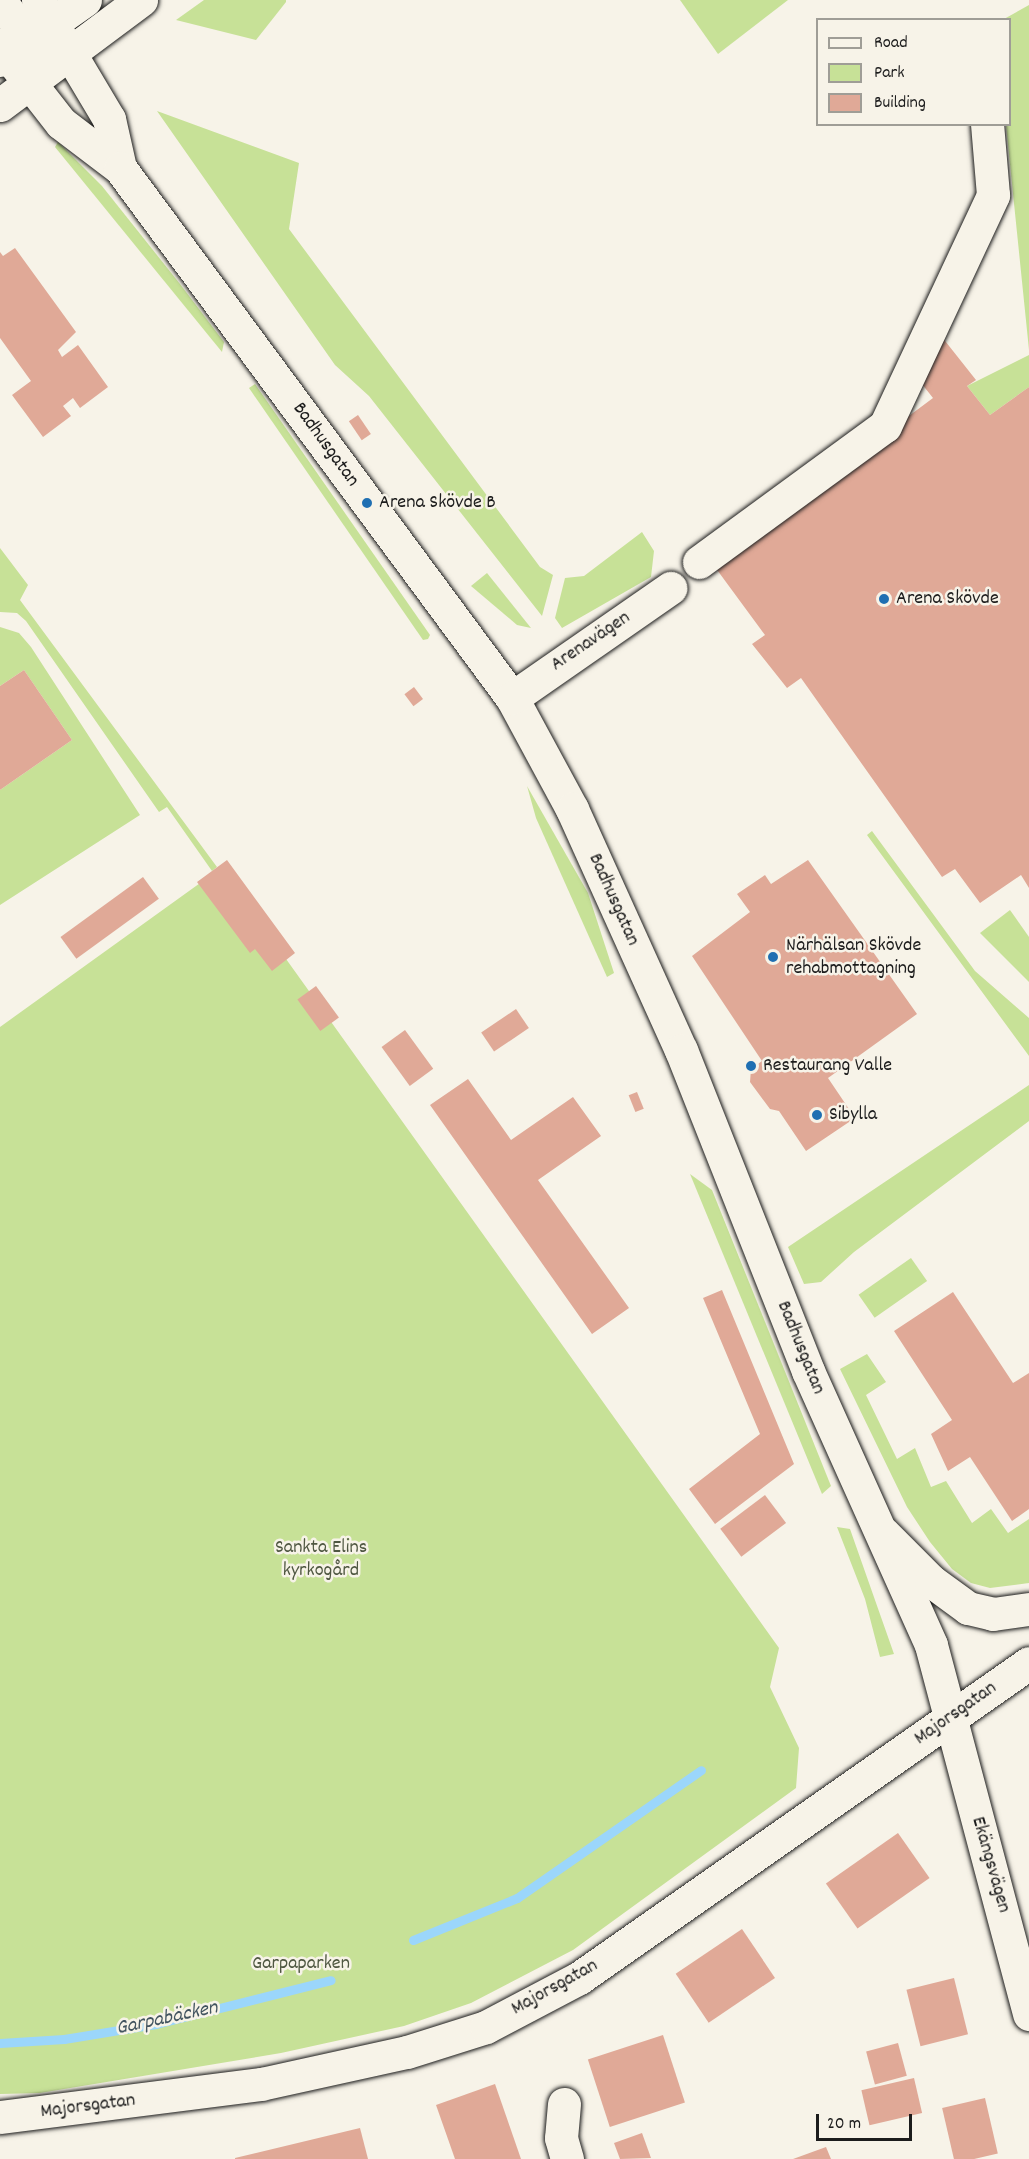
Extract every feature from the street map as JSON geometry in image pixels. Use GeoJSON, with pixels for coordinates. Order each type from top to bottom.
{"type":"FeatureCollection","features":[{"type":"Feature","properties":{"kind":"street","name":"Badhusgatan"},"geometry":{"type":"LineString","coordinates":[[0,0],[21,37],[30,83],[62,123],[120,168],[512,698],[572,809],[676,1040],[808,1371],[883,1533],[931,1645],[953,1716]]}},
{"type":"Feature","properties":{"kind":"street"},"geometry":{"type":"LineString","coordinates":[[21,37],[85,0]]}},
{"type":"Feature","properties":{"kind":"street"},"geometry":{"type":"LineString","coordinates":[[0,105],[141,0]]}},
{"type":"Feature","properties":{"kind":"street","name":"Badhusgatan"},"geometry":{"type":"LineString","coordinates":[[21,37],[69,54],[109,119],[120,168]]}},
{"type":"Feature","properties":{"kind":"street"},"geometry":{"type":"LineString","coordinates":[[699,562],[885,426],[920,357],[993,195],[987,126]]}},
{"type":"Feature","properties":{"kind":"street","name":"Arenavägen"},"geometry":{"type":"LineString","coordinates":[[512,698],[670,588]]}},
{"type":"Feature","properties":{"kind":"street"},"geometry":{"type":"LineString","coordinates":[[883,1533],[931,1581],[968,1608],[993,1614],[1029,1609]]}},
{"type":"Feature","properties":{"kind":"street","name":"Majorsgatan"},"geometry":{"type":"LineString","coordinates":[[0,2116],[261,2084],[407,2052],[486,2027],[579,1978],[1029,1663]]}},
{"type":"Feature","properties":{"kind":"street","name":"Ekängsvägen"},"geometry":{"type":"LineString","coordinates":[[953,1716],[1029,2014]]}},
{"type":"Feature","properties":{"kind":"street"},"geometry":{"type":"LineString","coordinates":[[564,2104],[561,2138],[567,2159]]}},
{"type":"Feature","properties":{"kind":"green space"},"geometry":{"type":"Polygon","coordinates":[[[204,0],[286,0],[286,2],[256,40],[176,20],[204,0]]]}},
{"type":"Feature","properties":{"kind":"green space"},"geometry":{"type":"Polygon","coordinates":[[[680,0],[788,0],[718,54],[680,0]]]}},
{"type":"Feature","properties":{"kind":"green space"},"geometry":{"type":"Polygon","coordinates":[[[1029,5],[1029,350],[1006,126],[1011,126],[1011,18],[1006,18],[1029,5]]]}},
{"type":"Feature","properties":{"kind":"green space"},"geometry":{"type":"Polygon","coordinates":[[[157,111],[299,163],[289,229],[540,567],[553,575],[542,616],[369,396],[335,365],[157,111]]]}},
{"type":"Feature","properties":{"kind":"green space"},"geometry":{"type":"Polygon","coordinates":[[[58,142],[102,186],[180,284],[224,342],[222,352],[55,147],[58,142]]]}},
{"type":"Feature","properties":{"kind":"green space"},"geometry":{"type":"Polygon","coordinates":[[[1029,355],[1029,387],[990,415],[967,386],[1029,355]]]}},
{"type":"Feature","properties":{"kind":"green space"},"geometry":{"type":"Polygon","coordinates":[[[255,384],[430,635],[428,639],[423,640],[249,388],[255,384]]]}},
{"type":"Feature","properties":{"kind":"green space"},"geometry":{"type":"Polygon","coordinates":[[[642,532],[654,551],[651,577],[562,628],[555,618],[565,578],[584,576],[642,532]]]}},
{"type":"Feature","properties":{"kind":"green space"},"geometry":{"type":"Polygon","coordinates":[[[0,548],[28,585],[20,600],[217,867],[212,871],[167,807],[159,812],[26,621],[17,613],[0,612],[0,548]]]}},
{"type":"Feature","properties":{"kind":"green space"},"geometry":{"type":"Polygon","coordinates":[[[487,573],[531,628],[517,625],[471,586],[487,573]]]}},
{"type":"Feature","properties":{"kind":"green space"},"geometry":{"type":"Polygon","coordinates":[[[0,627],[19,633],[31,647],[140,815],[0,905],[0,790],[72,740],[24,670],[0,686],[0,627]]]}},
{"type":"Feature","properties":{"kind":"green space"},"geometry":{"type":"Polygon","coordinates":[[[527,786],[588,893],[614,973],[607,977],[536,818],[527,786]]]}},
{"type":"Feature","properties":{"kind":"green space"},"geometry":{"type":"Polygon","coordinates":[[[872,831],[975,971],[1029,1018],[1029,1056],[867,835],[872,831]]]}},
{"type":"Feature","properties":{"kind":"green space","name":"Sankta Elins kyrkogård"},"geometry":{"type":"Polygon","coordinates":[[[221,868],[779,1648],[770,1687],[799,1748],[796,1788],[573,1950],[471,2003],[404,2026],[281,2053],[40,2093],[0,2094],[0,1027],[221,868]]]}},
{"type":"Feature","properties":{"kind":"green space"},"geometry":{"type":"Polygon","coordinates":[[[1010,910],[1029,937],[1029,982],[980,933],[1010,910]]]}},
{"type":"Feature","properties":{"kind":"green space"},"geometry":{"type":"Polygon","coordinates":[[[1029,1085],[1029,1121],[854,1252],[821,1282],[804,1284],[788,1247],[1029,1085]]]}},
{"type":"Feature","properties":{"kind":"green space"},"geometry":{"type":"Polygon","coordinates":[[[690,1174],[712,1190],[831,1486],[822,1494],[690,1174]]]}},
{"type":"Feature","properties":{"kind":"green space"},"geometry":{"type":"Polygon","coordinates":[[[911,1258],[927,1281],[875,1318],[859,1295],[911,1258]]]}},
{"type":"Feature","properties":{"kind":"green space"},"geometry":{"type":"Polygon","coordinates":[[[867,1354],[886,1382],[866,1395],[897,1459],[915,1448],[931,1487],[946,1481],[972,1523],[991,1509],[1008,1533],[1029,1519],[1029,1583],[990,1588],[971,1583],[952,1569],[930,1542],[907,1507],[840,1369],[867,1354]]]}},
{"type":"Feature","properties":{"kind":"green space"},"geometry":{"type":"Polygon","coordinates":[[[837,1527],[850,1529],[894,1654],[880,1657],[865,1599],[837,1527]]]}},
{"type":"Feature","properties":{"kind":"building"},"geometry":{"type":"Polygon","coordinates":[[[15,248],[76,332],[58,350],[62,357],[78,345],[108,387],[80,408],[73,398],[63,406],[71,416],[43,437],[12,395],[31,381],[0,338],[0,252],[3,256],[15,248]]]}},
{"type":"Feature","properties":{"kind":"building","name":"Arena Skövde"},"geometry":{"type":"Polygon","coordinates":[[[938,332],[976,380],[967,386],[990,415],[1029,387],[1029,888],[1021,875],[980,903],[955,869],[942,877],[801,678],[787,688],[752,644],[765,635],[712,563],[933,398],[918,379],[938,332]]]}},
{"type":"Feature","properties":{"kind":"building"},"geometry":{"type":"Polygon","coordinates":[[[358,415],[371,434],[362,440],[349,421],[358,415]]]}},
{"type":"Feature","properties":{"kind":"building"},"geometry":{"type":"Polygon","coordinates":[[[24,670],[72,740],[0,790],[0,686],[24,670]]]}},
{"type":"Feature","properties":{"kind":"building"},"geometry":{"type":"Polygon","coordinates":[[[414,687],[423,699],[413,706],[404,694],[414,687]]]}},
{"type":"Feature","properties":{"kind":"building"},"geometry":{"type":"Polygon","coordinates":[[[227,860],[295,953],[272,971],[255,949],[250,953],[197,882],[227,860]]]}},
{"type":"Feature","properties":{"kind":"building"},"geometry":{"type":"Polygon","coordinates":[[[808,860],[917,1014],[828,1078],[855,1118],[806,1151],[779,1111],[770,1109],[750,1082],[751,1069],[762,1061],[692,956],[750,912],[737,894],[765,875],[771,884],[808,860]]]}},
{"type":"Feature","properties":{"kind":"building"},"geometry":{"type":"Polygon","coordinates":[[[143,877],[159,899],[76,959],[60,937],[143,877]]]}},
{"type":"Feature","properties":{"kind":"building"},"geometry":{"type":"Polygon","coordinates":[[[316,986],[339,1018],[320,1031],[297,1000],[316,986]]]}},
{"type":"Feature","properties":{"kind":"building"},"geometry":{"type":"Polygon","coordinates":[[[516,1009],[529,1028],[494,1052],[481,1032],[516,1009]]]}},
{"type":"Feature","properties":{"kind":"building"},"geometry":{"type":"Polygon","coordinates":[[[405,1030],[433,1069],[410,1086],[382,1047],[405,1030]]]}},
{"type":"Feature","properties":{"kind":"building"},"geometry":{"type":"Polygon","coordinates":[[[468,1079],[511,1140],[573,1097],[601,1136],[538,1180],[629,1308],[592,1334],[430,1105],[468,1079]]]}},
{"type":"Feature","properties":{"kind":"building"},"geometry":{"type":"Polygon","coordinates":[[[637,1092],[644,1109],[635,1112],[629,1095],[637,1092]]]}},
{"type":"Feature","properties":{"kind":"building"},"geometry":{"type":"Polygon","coordinates":[[[722,1290],[794,1464],[715,1524],[689,1489],[760,1434],[703,1298],[722,1290]]]}},
{"type":"Feature","properties":{"kind":"building"},"geometry":{"type":"Polygon","coordinates":[[[953,1292],[1013,1383],[1029,1373],[1029,1509],[1012,1521],[970,1457],[948,1471],[931,1434],[952,1420],[894,1331],[953,1292]]]}},
{"type":"Feature","properties":{"kind":"building"},"geometry":{"type":"Polygon","coordinates":[[[765,1495],[786,1523],[741,1557],[720,1529],[765,1495]]]}},
{"type":"Feature","properties":{"kind":"building"},"geometry":{"type":"Polygon","coordinates":[[[898,1833],[930,1878],[857,1929],[826,1883],[898,1833]]]}},
{"type":"Feature","properties":{"kind":"building"},"geometry":{"type":"Polygon","coordinates":[[[742,1929],[775,1978],[709,2023],[676,1974],[742,1929]]]}},
{"type":"Feature","properties":{"kind":"building"},"geometry":{"type":"Polygon","coordinates":[[[954,1978],[968,2034],[920,2046],[906,1990],[954,1978]]]}},
{"type":"Feature","properties":{"kind":"building"},"geometry":{"type":"Polygon","coordinates":[[[663,2035],[685,2103],[610,2127],[588,2059],[663,2035]]]}},
{"type":"Feature","properties":{"kind":"building"},"geometry":{"type":"Polygon","coordinates":[[[898,2043],[907,2076],[875,2084],[866,2052],[898,2043]]]}},
{"type":"Feature","properties":{"kind":"building"},"geometry":{"type":"Polygon","coordinates":[[[914,2078],[922,2113],[869,2125],[861,2090],[914,2078]]]}},
{"type":"Feature","properties":{"kind":"building"},"geometry":{"type":"Polygon","coordinates":[[[495,2084],[521,2159],[455,2159],[436,2105],[495,2084]]]}},
{"type":"Feature","properties":{"kind":"building"},"geometry":{"type":"Polygon","coordinates":[[[985,2098],[998,2154],[974,2159],[954,2159],[942,2108],[985,2098]]]}},
{"type":"Feature","properties":{"kind":"building"},"geometry":{"type":"Polygon","coordinates":[[[360,2128],[368,2159],[235,2159],[235,2158],[360,2128]]]}},
{"type":"Feature","properties":{"kind":"building"},"geometry":{"type":"Polygon","coordinates":[[[642,2133],[651,2158],[620,2159],[614,2143],[642,2133]]]}},
{"type":"Feature","properties":{"kind":"building"},"geometry":{"type":"Polygon","coordinates":[[[826,2147],[831,2159],[793,2159],[826,2147]]]}},
{"type":"Feature","properties":{"kind":"waterway"},"geometry":{"type":"LineString","coordinates":[[413,1940],[517,1898],[701,1770]]}},
{"type":"Feature","properties":{"kind":"waterway","name":"Garpabäcken"},"geometry":{"type":"LineString","coordinates":[[0,2043],[64,2039],[156,2024],[331,1980]]}},
{"type":"Feature","properties":{"kind":"place","name":"Arena Skövde B"},"geometry":{"type":"Point","coordinates":[367,503]}},
{"type":"Feature","properties":{"kind":"place","name":"Arena Skövde"},"geometry":{"type":"Point","coordinates":[884,599]}},
{"type":"Feature","properties":{"kind":"place","name":"Närhälsan Skövde rehabmottagning"},"geometry":{"type":"Point","coordinates":[773,957]}},
{"type":"Feature","properties":{"kind":"place","name":"Restaurang Valle"},"geometry":{"type":"Point","coordinates":[751,1066]}},
{"type":"Feature","properties":{"kind":"place","name":"Sibylla"},"geometry":{"type":"Point","coordinates":[817,1115]}},
{"type":"Feature","properties":{"kind":"park label","name":"Garpaparken"},"geometry":{"type":"Point","coordinates":[301,1964]}}]}
